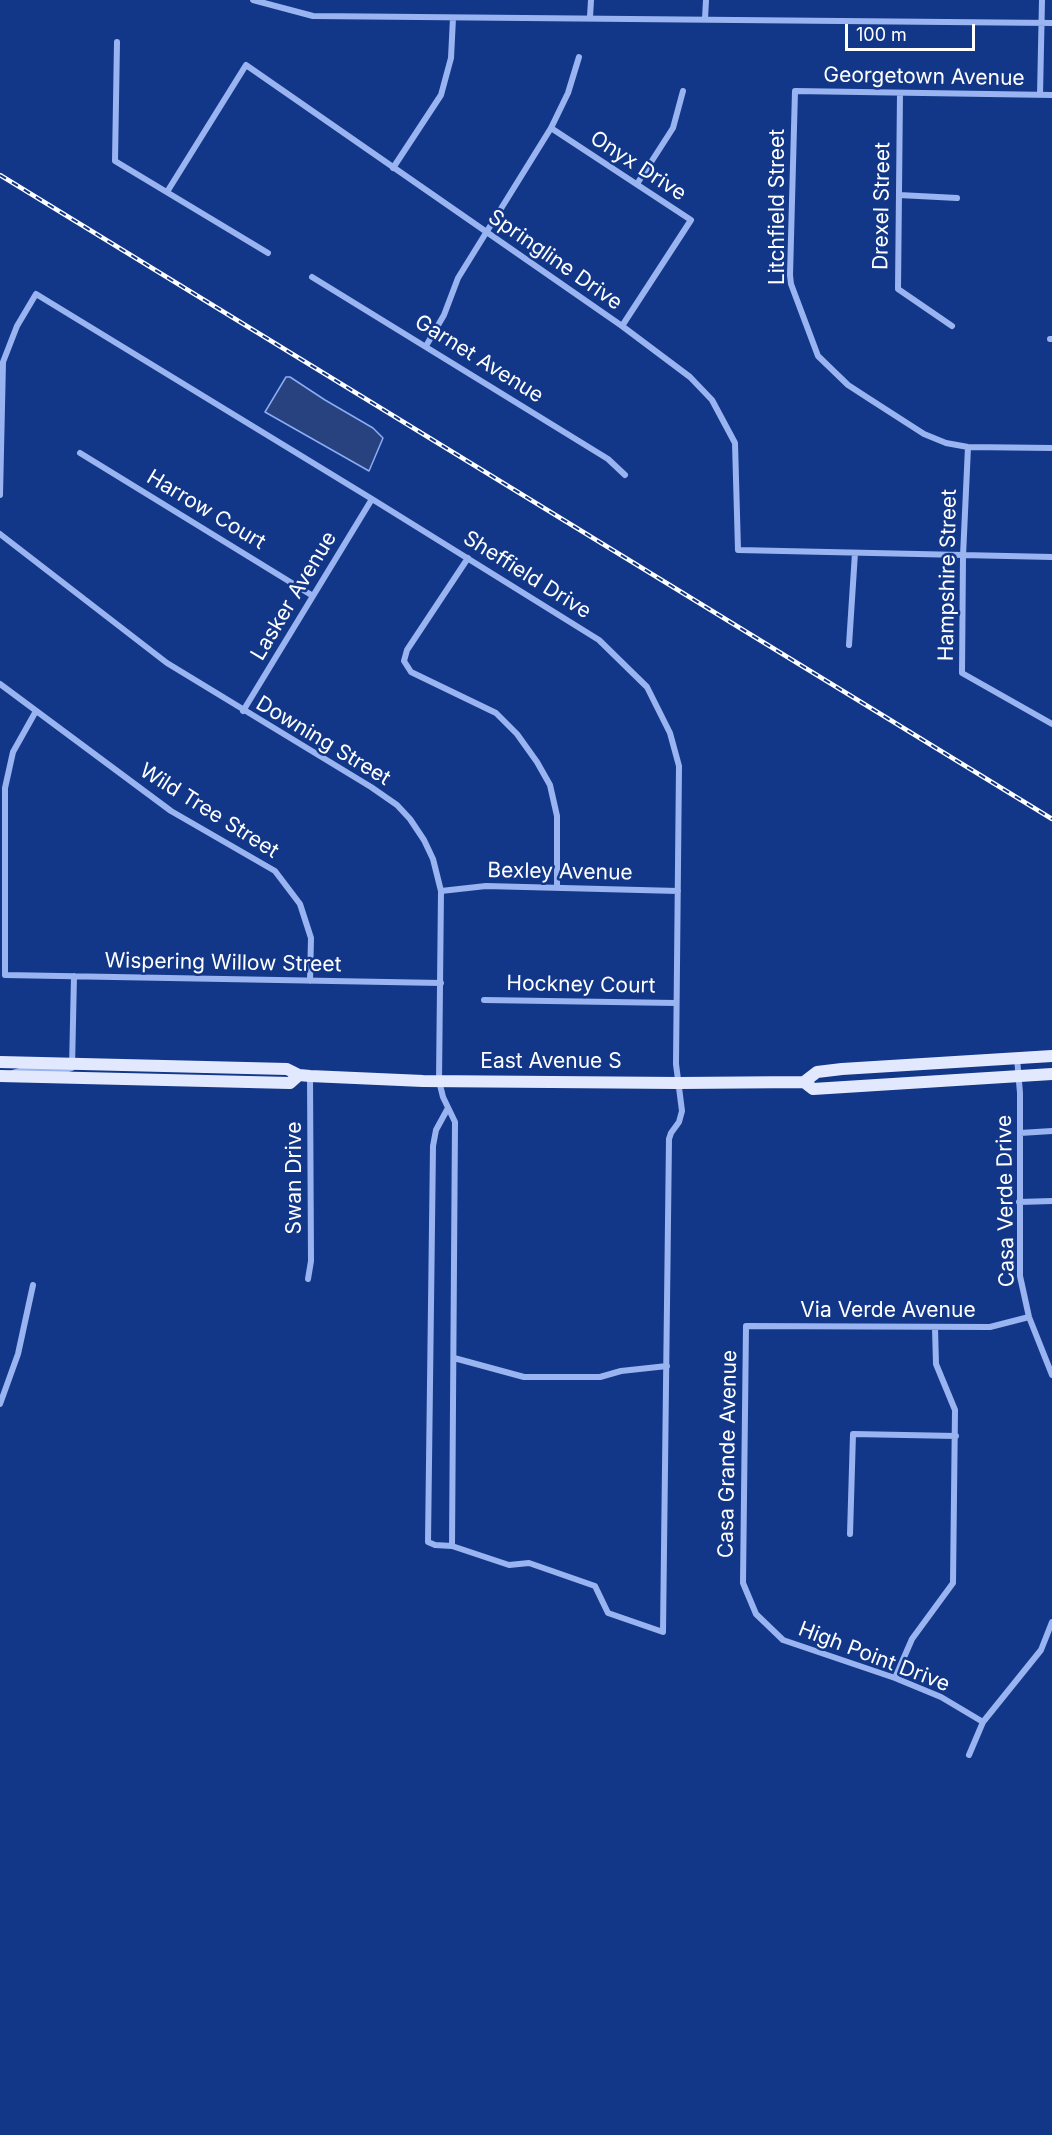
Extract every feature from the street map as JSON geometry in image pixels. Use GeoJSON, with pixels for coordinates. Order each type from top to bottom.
{"type":"FeatureCollection","features":[{"type":"Feature","properties":{"kind":"main road","name":"East Avenue S"},"geometry":{"type":"LineString","coordinates":[[0,1062],[287,1069],[305,1076],[440,1081],[679,1083],[804,1082],[817,1072],[842,1069],[1052,1056]]}},
{"type":"Feature","properties":{"kind":"main road","name":"East Avenue S"},"geometry":{"type":"LineString","coordinates":[[804,1082],[813,1089],[1052,1074]]}},
{"type":"Feature","properties":{"kind":"main road","name":"East Avenue S"},"geometry":{"type":"LineString","coordinates":[[3,1076],[290,1083],[305,1076]]}},
{"type":"Feature","properties":{"kind":"street"},"geometry":{"type":"LineString","coordinates":[[253,0],[313,16],[1052,23]]}},
{"type":"Feature","properties":{"kind":"street"},"geometry":{"type":"LineString","coordinates":[[590,18],[591,0]]}},
{"type":"Feature","properties":{"kind":"street"},"geometry":{"type":"LineString","coordinates":[[705,19],[706,0]]}},
{"type":"Feature","properties":{"kind":"street"},"geometry":{"type":"LineString","coordinates":[[1040,95],[1042,0]]}},
{"type":"Feature","properties":{"kind":"street"},"geometry":{"type":"LineString","coordinates":[[393,168],[441,95],[451,58],[453,18]]}},
{"type":"Feature","properties":{"kind":"street"},"geometry":{"type":"LineString","coordinates":[[117,42],[115,161],[268,253]]}},
{"type":"Feature","properties":{"kind":"street"},"geometry":{"type":"LineString","coordinates":[[426,346],[444,315],[458,278],[551,128],[568,93],[579,57]]}},
{"type":"Feature","properties":{"kind":"street","name":"Springline Drive"},"geometry":{"type":"LineString","coordinates":[[167,192],[246,64],[622,326],[690,377],[712,400],[735,444],[738,550],[855,553]]}},
{"type":"Feature","properties":{"kind":"street"},"geometry":{"type":"LineString","coordinates":[[637,184],[673,128],[683,91]]}},
{"type":"Feature","properties":{"kind":"street","name":"Georgetown Avenue"},"geometry":{"type":"LineString","coordinates":[[795,91],[1052,95]]}},
{"type":"Feature","properties":{"kind":"street","name":"Litchfield Street"},"geometry":{"type":"LineString","coordinates":[[795,91],[790,275],[794,293],[818,356],[848,385],[924,434],[946,443],[968,447],[1052,448]]}},
{"type":"Feature","properties":{"kind":"street","name":"Drexel Street"},"geometry":{"type":"LineString","coordinates":[[900,93],[898,289],[952,326]]}},
{"type":"Feature","properties":{"kind":"street","name":"Onyx Drive"},"geometry":{"type":"LineString","coordinates":[[551,128],[691,220],[622,326]]}},
{"type":"Feature","properties":{"kind":"street"},"geometry":{"type":"LineString","coordinates":[[899,195],[957,198]]}},
{"type":"Feature","properties":{"kind":"street","name":"Garnet Avenue"},"geometry":{"type":"LineString","coordinates":[[312,277],[608,459],[624,475]]}},
{"type":"Feature","properties":{"kind":"street","name":"Sheffield Drive"},"geometry":{"type":"LineString","coordinates":[[0,495],[3,362],[17,326],[36,294],[599,640],[647,687],[670,733],[679,766],[676,1064],[682,1111],[679,1122],[669,1139],[663,1632],[608,1613],[595,1586],[529,1563],[508,1565],[452,1546]]}},
{"type":"Feature","properties":{"kind":"street","name":"Hampshire Street"},"geometry":{"type":"LineString","coordinates":[[968,447],[963,556],[962,673],[1052,724]]}},
{"type":"Feature","properties":{"kind":"street","name":"Harrow Court"},"geometry":{"type":"LineString","coordinates":[[81,453],[313,596]]}},
{"type":"Feature","properties":{"kind":"street","name":"Lasker Avenue"},"geometry":{"type":"LineString","coordinates":[[243,711],[372,499]]}},
{"type":"Feature","properties":{"kind":"street","name":"Downing Street"},"geometry":{"type":"LineString","coordinates":[[0,534],[167,663],[397,805],[410,819],[433,859],[441,891],[440,1081],[447,1108],[455,1122],[452,1546]]}},
{"type":"Feature","properties":{"kind":"street"},"geometry":{"type":"LineString","coordinates":[[849,645],[855,553],[1052,557]]}},
{"type":"Feature","properties":{"kind":"street"},"geometry":{"type":"LineString","coordinates":[[468,558],[407,650],[404,661],[411,672],[496,713],[517,734],[537,762],[550,785],[557,816],[557,888]]}},
{"type":"Feature","properties":{"kind":"street","name":"Wild Tree Street"},"geometry":{"type":"LineString","coordinates":[[0,684],[171,811],[275,871],[300,904],[311,938],[310,981]]}},
{"type":"Feature","properties":{"kind":"street","name":"Wispering Willow Street"},"geometry":{"type":"LineString","coordinates":[[36,711],[12,752],[5,788],[5,975],[441,983]]}},
{"type":"Feature","properties":{"kind":"street","name":"Bexley Avenue"},"geometry":{"type":"LineString","coordinates":[[441,891],[486,886],[678,891]]}},
{"type":"Feature","properties":{"kind":"street"},"geometry":{"type":"LineString","coordinates":[[3,1076],[27,1069],[70,1069],[74,1064],[74,976]]}},
{"type":"Feature","properties":{"kind":"street","name":"Hockney Court"},"geometry":{"type":"LineString","coordinates":[[484,1000],[676,1003]]}},
{"type":"Feature","properties":{"kind":"street","name":"Casa Verde Drive"},"geometry":{"type":"LineString","coordinates":[[1017,1059],[1020,1133],[1020,1276],[1029,1317],[1052,1375]]}},
{"type":"Feature","properties":{"kind":"street","name":"Swan Drive"},"geometry":{"type":"LineString","coordinates":[[305,1076],[311,1261],[308,1280]]}},
{"type":"Feature","properties":{"kind":"street"},"geometry":{"type":"LineString","coordinates":[[447,1108],[436,1130],[433,1146],[428,1542],[435,1545],[452,1546]]}},
{"type":"Feature","properties":{"kind":"street"},"geometry":{"type":"LineString","coordinates":[[1020,1133],[1052,1131]]}},
{"type":"Feature","properties":{"kind":"street"},"geometry":{"type":"LineString","coordinates":[[1019,1202],[1052,1201]]}},
{"type":"Feature","properties":{"kind":"street"},"geometry":{"type":"LineString","coordinates":[[0,1404],[18,1354],[33,1285]]}},
{"type":"Feature","properties":{"kind":"street","name":"Via Verde Avenue"},"geometry":{"type":"LineString","coordinates":[[746,1326],[990,1328],[1029,1317]]}},
{"type":"Feature","properties":{"kind":"street","name":"Casa Grande Avenue"},"geometry":{"type":"LineString","coordinates":[[743,1582],[746,1326]]}},
{"type":"Feature","properties":{"kind":"street"},"geometry":{"type":"LineString","coordinates":[[895,1678],[912,1639],[953,1582],[955,1410],[936,1364],[935,1328]]}},
{"type":"Feature","properties":{"kind":"street"},"geometry":{"type":"LineString","coordinates":[[454,1358],[524,1377],[600,1377],[621,1371],[667,1366]]}},
{"type":"Feature","properties":{"kind":"street"},"geometry":{"type":"LineString","coordinates":[[850,1534],[853,1434],[956,1436]]}},
{"type":"Feature","properties":{"kind":"street","name":"High Point Drive"},"geometry":{"type":"LineString","coordinates":[[743,1582],[756,1614],[783,1640],[895,1678],[941,1697],[983,1722]]}},
{"type":"Feature","properties":{"kind":"street"},"geometry":{"type":"LineString","coordinates":[[969,1755],[983,1722],[1041,1650],[1052,1622]]}},
{"type":"Feature","properties":{"kind":"water"},"geometry":{"type":"Polygon","coordinates":[[[286,377],[290,377],[373,428],[383,438],[369,471],[265,412],[286,377]]]}},
{"type":"Feature","properties":{"kind":"railway"},"geometry":{"type":"LineString","coordinates":[[0,175],[1052,819]]}}]}
